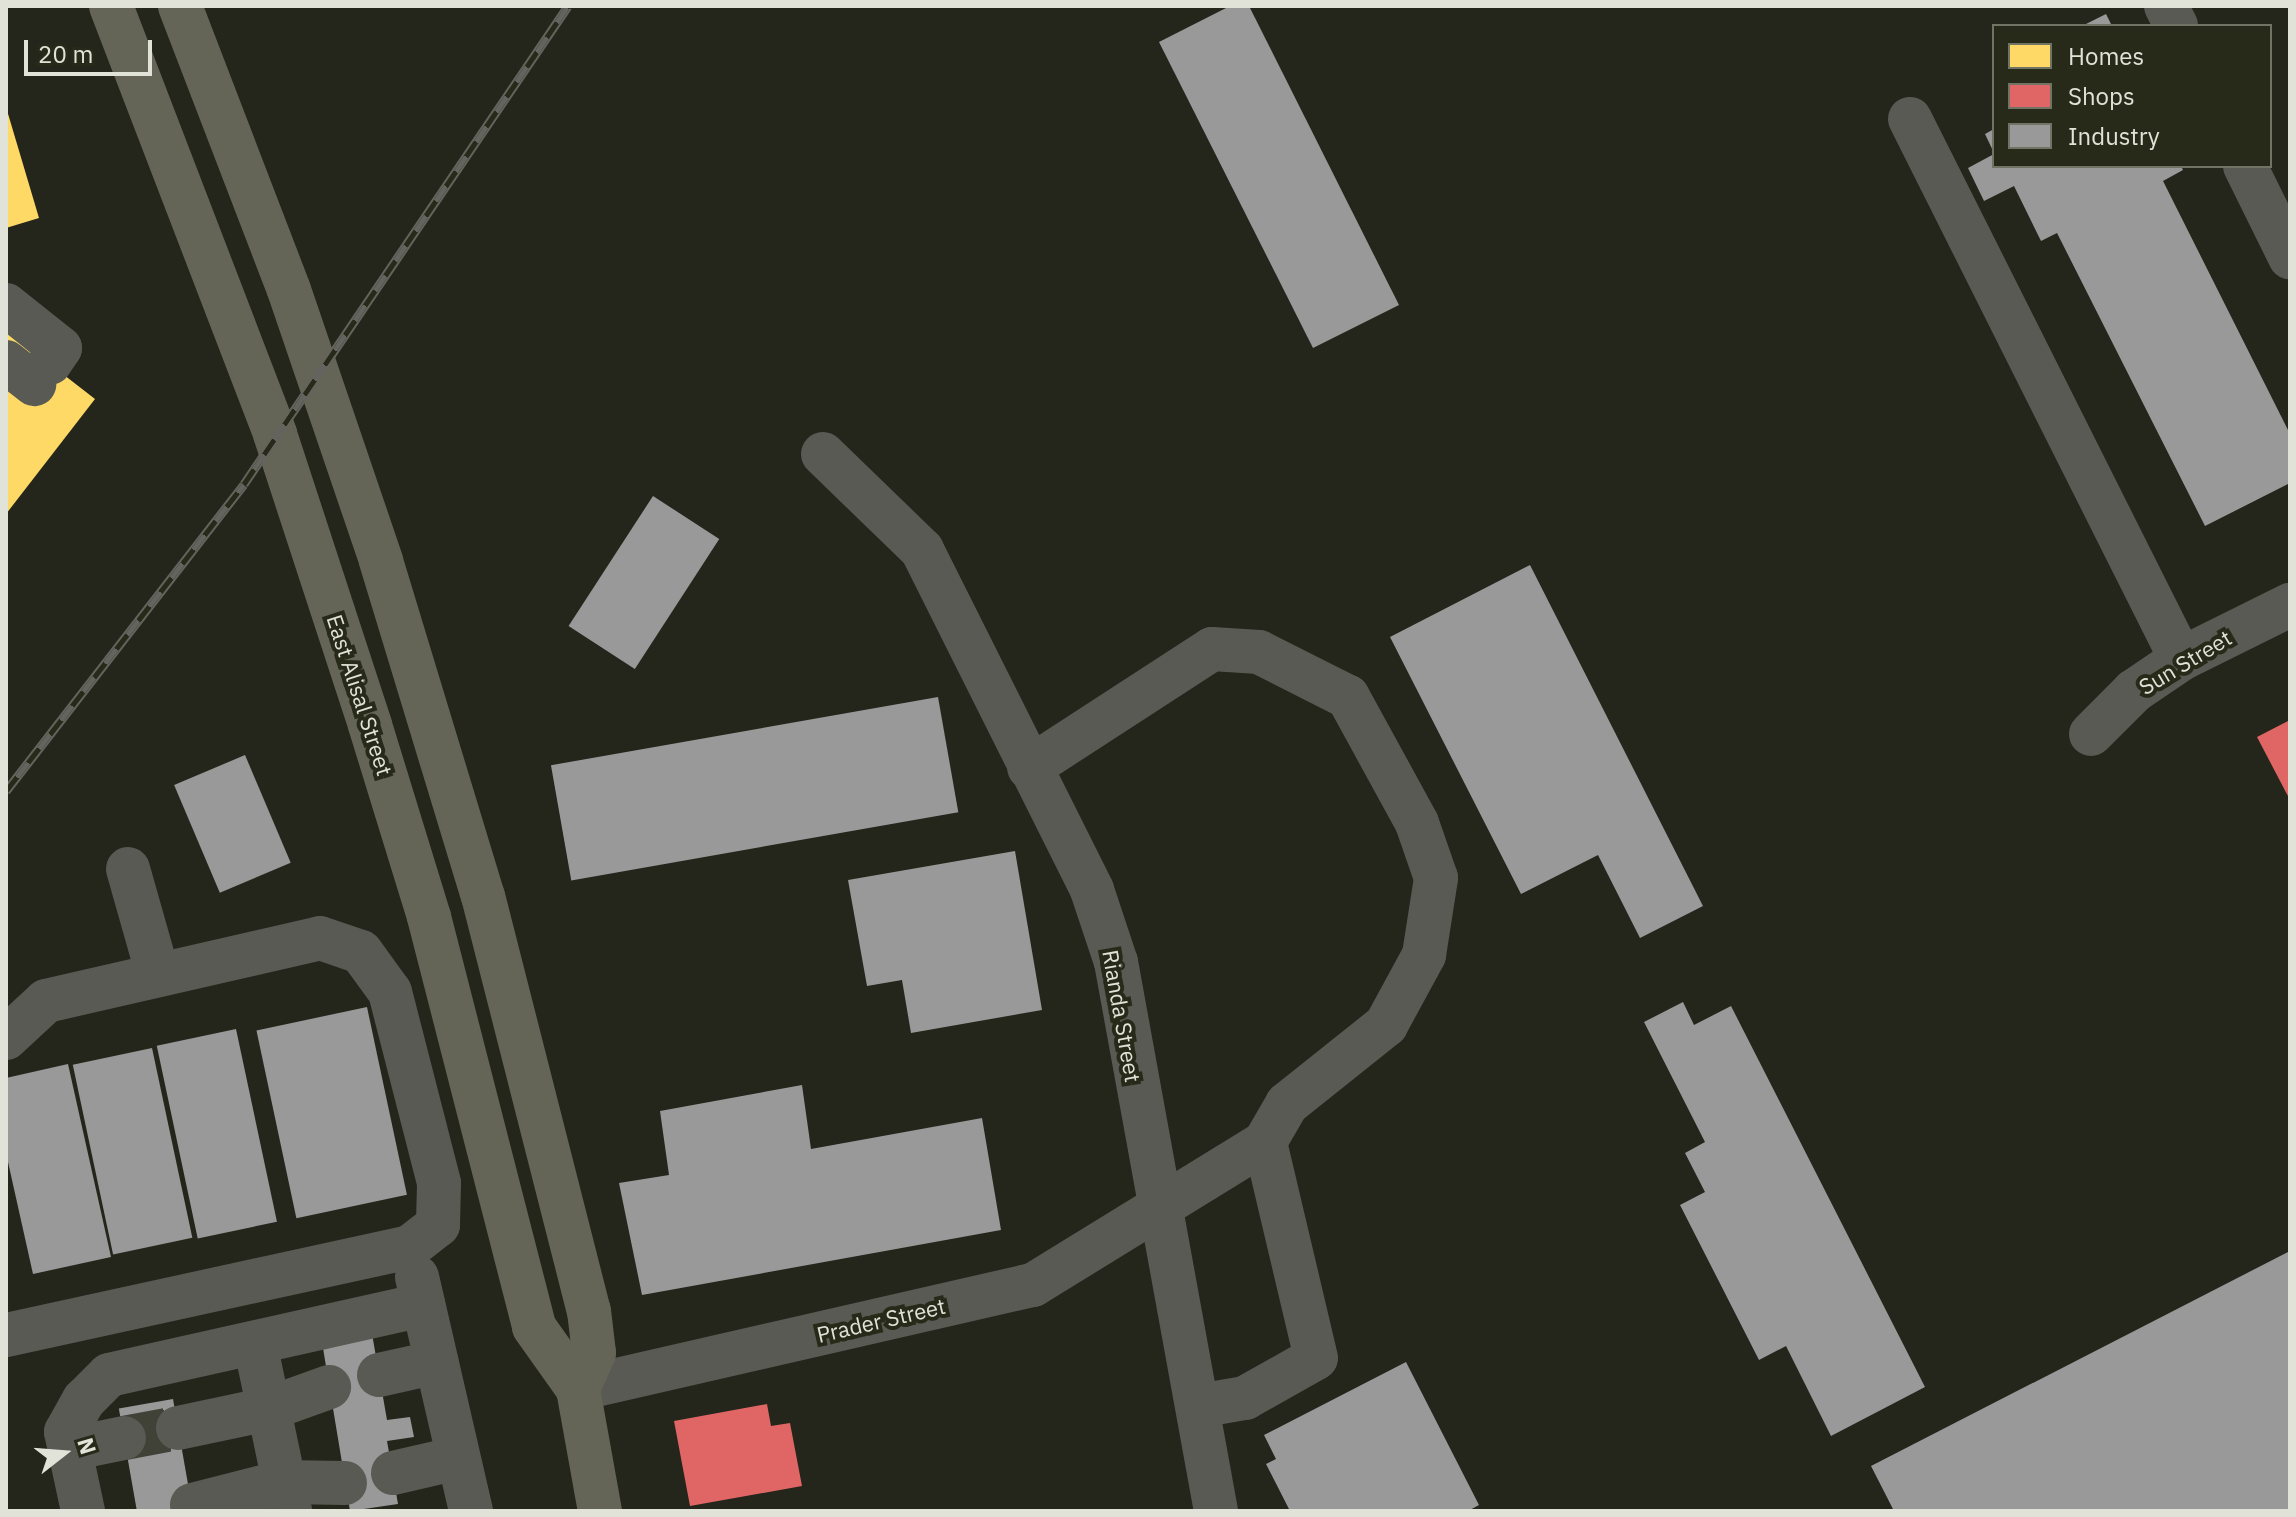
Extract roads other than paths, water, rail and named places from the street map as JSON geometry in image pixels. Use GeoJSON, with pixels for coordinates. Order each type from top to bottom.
{"type":"FeatureCollection","features":[{"type":"Feature","properties":{"kind":"main road","name":"East Alisal Street"},"geometry":{"type":"LineString","coordinates":[[111,6],[275,434],[365,710],[429,917],[534,1327],[578,1389],[600,1511]]}},
{"type":"Feature","properties":{"kind":"main road"},"geometry":{"type":"LineString","coordinates":[[180,6],[330,410],[483,896],[589,1311],[594,1353],[578,1389]]}},
{"type":"Feature","properties":{"kind":"street"},"geometry":{"type":"LineString","coordinates":[[2166,6],[2175,24]]}},
{"type":"Feature","properties":{"kind":"street"},"geometry":{"type":"LineString","coordinates":[[1910,119],[2181,659]]}},
{"type":"Feature","properties":{"kind":"street"},"geometry":{"type":"LineString","coordinates":[[2246,168],[2290,257]]}},
{"type":"Feature","properties":{"kind":"street"},"geometry":{"type":"LineString","coordinates":[[6,305],[60,348],[30,370]]}},
{"type":"Feature","properties":{"kind":"street","name":"Rianda Street"},"geometry":{"type":"LineString","coordinates":[[823,454],[922,550],[1092,890],[1116,962],[1140,1115],[1162,1202],[1216,1511]]}},
{"type":"Feature","properties":{"kind":"street","name":"Sun Street"},"geometry":{"type":"LineString","coordinates":[[2091,734],[2134,691],[2181,659],[2290,605]]}},
{"type":"Feature","properties":{"kind":"street"},"geometry":{"type":"LineString","coordinates":[[1029,768],[1212,649],[1259,652],[1348,697],[1417,823],[1436,878],[1424,955],[1386,1025],[1287,1104],[1265,1142],[1316,1358],[1245,1398],[1198,1406]]}},
{"type":"Feature","properties":{"kind":"street"},"geometry":{"type":"LineString","coordinates":[[128,869],[158,975]]}},
{"type":"Feature","properties":{"kind":"street"},"geometry":{"type":"LineString","coordinates":[[6,1038],[46,1001],[320,938],[361,952],[390,992],[439,1183],[438,1225],[410,1247],[6,1335]]}},
{"type":"Feature","properties":{"kind":"street","name":"Prader Street"},"geometry":{"type":"LineString","coordinates":[[578,1389],[1033,1285],[1162,1202],[1265,1142]]}},
{"type":"Feature","properties":{"kind":"street"},"geometry":{"type":"LineString","coordinates":[[410,1247],[458,1458],[460,1509]]}},
{"type":"Feature","properties":{"kind":"street"},"geometry":{"type":"LineString","coordinates":[[83,1511],[66,1432],[84,1400],[109,1375],[423,1305]]}},
{"type":"Feature","properties":{"kind":"street"},"geometry":{"type":"LineString","coordinates":[[255,1343],[286,1497]]}},
{"type":"Feature","properties":{"kind":"street"},"geometry":{"type":"LineString","coordinates":[[379,1375],[437,1362]]}},
{"type":"Feature","properties":{"kind":"street"},"geometry":{"type":"LineString","coordinates":[[178,1428],[268,1409],[329,1387]]}},
{"type":"Feature","properties":{"kind":"street"},"geometry":{"type":"LineString","coordinates":[[70,1449],[124,1438]]}},
{"type":"Feature","properties":{"kind":"street"},"geometry":{"type":"LineString","coordinates":[[393,1473],[458,1458]]}},
{"type":"Feature","properties":{"kind":"street"},"geometry":{"type":"LineString","coordinates":[[192,1505],[286,1497],[345,1483]]}},
{"type":"Feature","properties":{"kind":"tunnel"},"geometry":{"type":"LineString","coordinates":[[124,1438],[178,1428]]}},
{"type":"Feature","properties":{"kind":"railway"},"geometry":{"type":"LineString","coordinates":[[6,791],[244,484],[568,6]]}}]}
